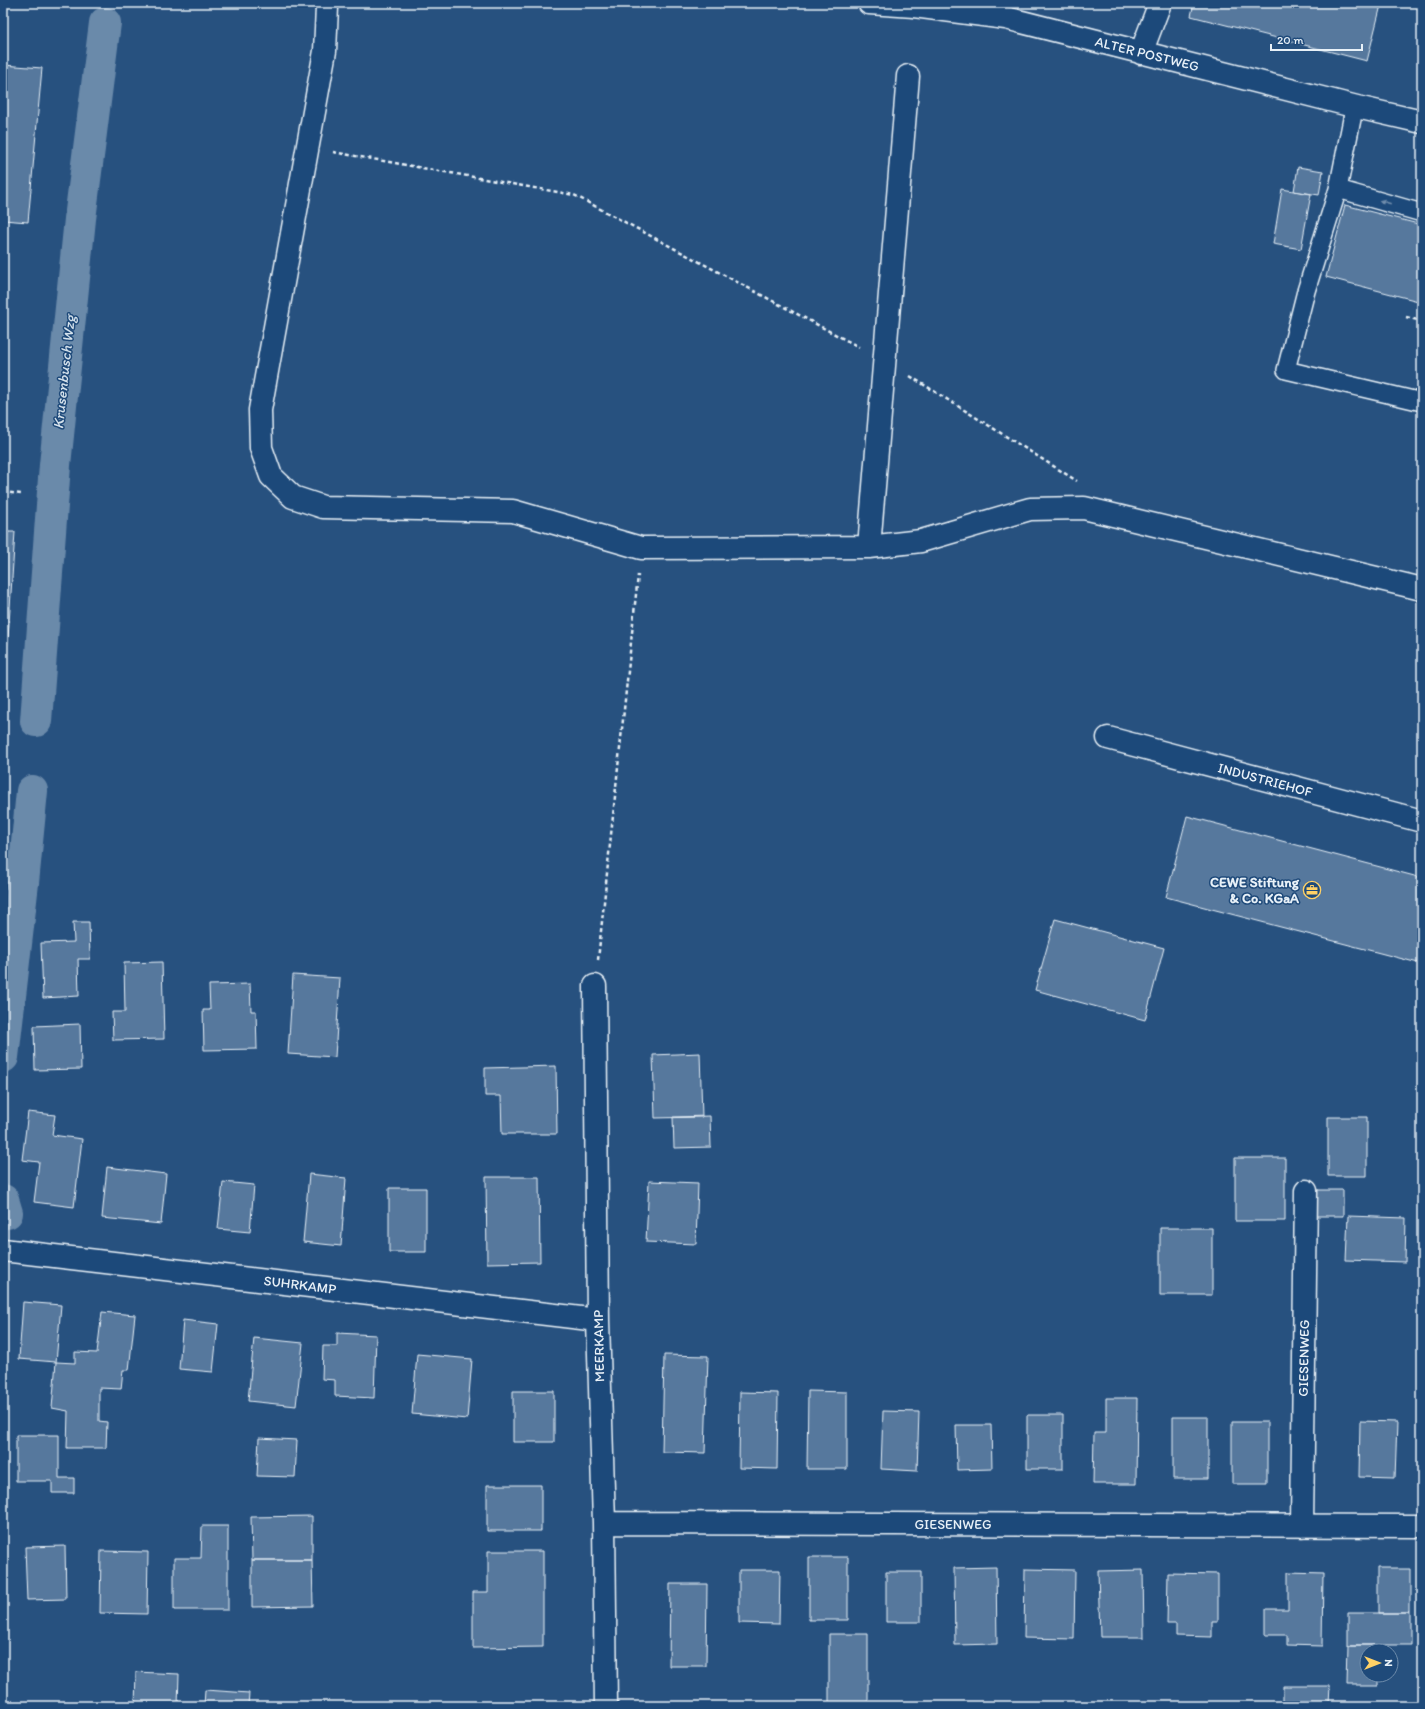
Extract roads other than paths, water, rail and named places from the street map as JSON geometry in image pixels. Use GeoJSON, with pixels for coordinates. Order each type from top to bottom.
{"type":"FeatureCollection","features":[{"type":"Feature","properties":{"kind":"street","name":"ALTER POSTWEG"},"geometry":{"type":"LineString","coordinates":[[869,3],[914,4],[1006,18],[1141,53],[1422,122]]}},
{"type":"Feature","properties":{"kind":"street"},"geometry":{"type":"LineString","coordinates":[[1141,53],[1160,3]]}},
{"type":"Feature","properties":{"kind":"street"},"geometry":{"type":"LineString","coordinates":[[328,7],[325,51],[260,410],[261,448],[271,476],[293,497],[323,507],[513,511],[641,548],[869,547],[921,541],[1030,509],[1084,508],[1422,589]]}},
{"type":"Feature","properties":{"kind":"street"},"geometry":{"type":"LineString","coordinates":[[869,547],[908,76]]}},
{"type":"Feature","properties":{"kind":"street","name":"INDUSTRIEHOF"},"geometry":{"type":"LineString","coordinates":[[1108,738],[1422,822]]}},
{"type":"Feature","properties":{"kind":"street","name":"MEERKAMP"},"geometry":{"type":"LineString","coordinates":[[595,986],[598,1320],[604,1523],[606,1706]]}},
{"type":"Feature","properties":{"kind":"street","name":"GIESENWEG"},"geometry":{"type":"LineString","coordinates":[[1302,1526],[1306,1191]]}},
{"type":"Feature","properties":{"kind":"street","name":"SUHRKAMP"},"geometry":{"type":"LineString","coordinates":[[3,1250],[598,1320]]}},
{"type":"Feature","properties":{"kind":"street","name":"GIESENWEG"},"geometry":{"type":"LineString","coordinates":[[604,1523],[1422,1526]]}},
{"type":"Feature","properties":{"kind":"lane"},"geometry":{"type":"LineString","coordinates":[[1357,107],[1353,114],[1338,189],[1306,291],[1286,370],[1422,402]]}},
{"type":"Feature","properties":{"kind":"lane"},"geometry":{"type":"LineString","coordinates":[[1338,189],[1422,213]]}},
{"type":"Feature","properties":{"kind":"waterway","name":"Krusenbusch Wzg"},"geometry":{"type":"LineString","coordinates":[[36,721],[55,465],[80,219],[105,23]]}},
{"type":"Feature","properties":{"kind":"waterway","name":"Krusenbusch Wzg"},"geometry":{"type":"LineString","coordinates":[[3,1057],[32,791]]}},
{"type":"Feature","properties":{"kind":"waterway"},"geometry":{"type":"LineString","coordinates":[[3,886],[23,883]]}},
{"type":"Feature","properties":{"kind":"waterway","name":"Krusenbusch Wzg"},"geometry":{"type":"LineString","coordinates":[[3,1200],[7,1213]]}},
{"type":"Feature","properties":{"kind":"place","name":"CEWE Stiftung & Co. KGaA"},"geometry":{"type":"Point","coordinates":[1312,890]}}]}
